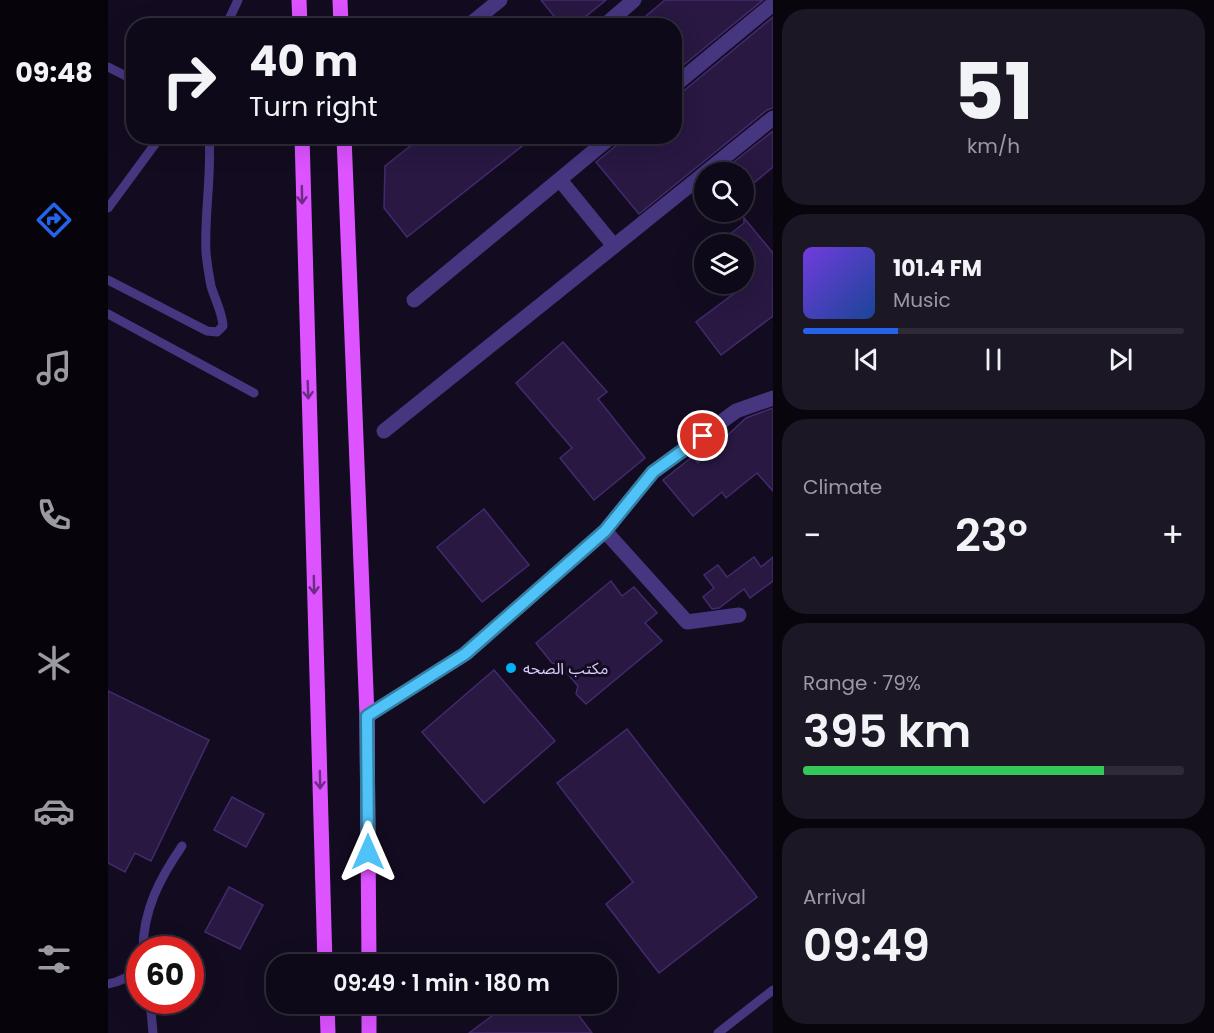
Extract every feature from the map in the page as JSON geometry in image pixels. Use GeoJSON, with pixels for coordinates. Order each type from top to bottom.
{"type":"FeatureCollection","features":[{"type":"Feature","properties":{"kind":"main road"},"geometry":{"type":"LineString","coordinates":[[299,0],[300,18]]}},
{"type":"Feature","properties":{"kind":"main road"},"geometry":{"type":"LineString","coordinates":[[340,0],[341,18]]}},
{"type":"Feature","properties":{"kind":"main road"},"geometry":{"type":"LineString","coordinates":[[302,144],[325,954]]}},
{"type":"Feature","properties":{"kind":"main road"},"geometry":{"type":"LineString","coordinates":[[344,144],[367,716],[369,954]]}},
{"type":"Feature","properties":{"kind":"main road"},"geometry":{"type":"LineString","coordinates":[[327,1014],[328,1033]]}},
{"type":"Feature","properties":{"kind":"main road"},"geometry":{"type":"LineString","coordinates":[[369,1014],[369,1033]]}},
{"type":"Feature","properties":{"kind":"street"},"geometry":{"type":"LineString","coordinates":[[478,18],[500,0]]}},
{"type":"Feature","properties":{"kind":"street"},"geometry":{"type":"LineString","coordinates":[[613,18],[634,0]]}},
{"type":"Feature","properties":{"kind":"street"},"geometry":{"type":"LineString","coordinates":[[682,79],[773,4]]}},
{"type":"Feature","properties":{"kind":"street"},"geometry":{"type":"LineString","coordinates":[[719,162],[773,118]]}},
{"type":"Feature","properties":{"kind":"street"},"geometry":{"type":"LineString","coordinates":[[414,300],[603,144]]}},
{"type":"Feature","properties":{"kind":"street"},"geometry":{"type":"LineString","coordinates":[[560,180],[614,246]]}},
{"type":"Feature","properties":{"kind":"street"},"geometry":{"type":"LineString","coordinates":[[384,431],[694,182]]}},
{"type":"Feature","properties":{"kind":"street"},"geometry":{"type":"LineString","coordinates":[[367,716],[465,654],[605,531],[653,472],[736,411],[773,398]]}},
{"type":"Feature","properties":{"kind":"street"},"geometry":{"type":"LineString","coordinates":[[605,531],[687,622],[740,615]]}},
{"type":"Feature","properties":{"kind":"lane"},"geometry":{"type":"LineString","coordinates":[[230,18],[238,0]]}},
{"type":"Feature","properties":{"kind":"lane"},"geometry":{"type":"LineString","coordinates":[[108,67],[126,76]]}},
{"type":"Feature","properties":{"kind":"lane"},"geometry":{"type":"LineString","coordinates":[[108,208],[155,144]]}},
{"type":"Feature","properties":{"kind":"lane"},"geometry":{"type":"LineString","coordinates":[[108,280],[207,331],[217,332],[223,326],[222,315],[211,286],[206,254],[211,161],[209,144]]}},
{"type":"Feature","properties":{"kind":"lane"},"geometry":{"type":"LineString","coordinates":[[108,314],[254,393]]}},
{"type":"Feature","properties":{"kind":"lane"},"geometry":{"type":"LineString","coordinates":[[143,936],[149,905],[162,874],[182,846]]}},
{"type":"Feature","properties":{"kind":"lane"},"geometry":{"type":"LineString","coordinates":[[108,984],[126,978]]}},
{"type":"Feature","properties":{"kind":"lane"},"geometry":{"type":"LineString","coordinates":[[718,1033],[773,990]]}},
{"type":"Feature","properties":{"kind":"lane"},"geometry":{"type":"LineString","coordinates":[[151,1014],[153,1033]]}},
{"type":"Feature","properties":{"kind":"building"},"geometry":{"type":"Polygon","coordinates":[[[541,0],[606,0],[584,18],[556,18],[541,0]]]}},
{"type":"Feature","properties":{"kind":"building"},"geometry":{"type":"Polygon","coordinates":[[[665,0],[763,0],[682,66],[682,18],[644,18],[665,0]]]}},
{"type":"Feature","properties":{"kind":"building"},"geometry":{"type":"Polygon","coordinates":[[[773,17],[773,108],[767,110],[703,162],[694,162],[694,169],[639,214],[596,162],[618,144],[682,144],[682,92],[773,17]]]}},
{"type":"Feature","properties":{"kind":"building"},"geometry":{"type":"Polygon","coordinates":[[[773,131],[773,167],[754,183],[754,162],[734,162],[773,131]]]}},
{"type":"Feature","properties":{"kind":"building"},"geometry":{"type":"Polygon","coordinates":[[[413,144],[525,144],[407,237],[384,208],[385,166],[413,144]]]}},
{"type":"Feature","properties":{"kind":"building"},"geometry":{"type":"Polygon","coordinates":[[[747,222],[773,253],[773,316],[721,355],[696,322],[733,294],[754,294],[754,234],[730,234],[747,222]]]}},
{"type":"Feature","properties":{"kind":"building"},"geometry":{"type":"Polygon","coordinates":[[[563,342],[607,392],[598,399],[645,458],[594,500],[560,458],[572,448],[516,383],[563,342]]]}},
{"type":"Feature","properties":{"kind":"building"},"geometry":{"type":"Polygon","coordinates":[[[773,408],[773,491],[757,473],[726,498],[722,492],[693,516],[663,480],[692,457],[698,463],[746,418],[773,408]]]}},
{"type":"Feature","properties":{"kind":"building"},"geometry":{"type":"Polygon","coordinates":[[[484,509],[529,565],[482,602],[437,547],[484,509]]]}},
{"type":"Feature","properties":{"kind":"building"},"geometry":{"type":"Polygon","coordinates":[[[754,557],[761,567],[773,557],[773,581],[750,598],[744,589],[719,608],[712,609],[703,597],[714,588],[704,575],[718,565],[727,577],[754,557]]]}},
{"type":"Feature","properties":{"kind":"building"},"geometry":{"type":"Polygon","coordinates":[[[611,581],[622,596],[634,587],[657,613],[645,623],[662,641],[586,704],[576,694],[578,686],[559,664],[552,663],[536,643],[611,581]]]}},
{"type":"Feature","properties":{"kind":"building"},"geometry":{"type":"Polygon","coordinates":[[[494,670],[555,741],[484,803],[422,732],[494,670]]]}},
{"type":"Feature","properties":{"kind":"building"},"geometry":{"type":"Polygon","coordinates":[[[108,691],[209,740],[151,861],[135,853],[125,872],[108,863],[108,691]]]}},
{"type":"Feature","properties":{"kind":"building"},"geometry":{"type":"Polygon","coordinates":[[[627,729],[757,897],[659,973],[606,904],[633,882],[557,783],[627,729]]]}},
{"type":"Feature","properties":{"kind":"building"},"geometry":{"type":"Polygon","coordinates":[[[232,797],[264,814],[246,847],[214,830],[232,797]]]}},
{"type":"Feature","properties":{"kind":"building"},"geometry":{"type":"Polygon","coordinates":[[[229,887],[263,905],[240,949],[205,932],[229,887]]]}},
{"type":"Feature","properties":{"kind":"building"},"geometry":{"type":"Polygon","coordinates":[[[495,1014],[578,1014],[592,1033],[469,1033],[495,1014]]]}},
{"type":"Feature","properties":{"kind":"place","name":"مكتب الصحه"},"geometry":{"type":"Point","coordinates":[511,668]}},
{"type":"Feature","properties":{"kind":"route"},"geometry":{"type":"LineString","coordinates":[[368,852],[367,716],[465,654],[605,531],[653,472],[703,436]]}}]}
